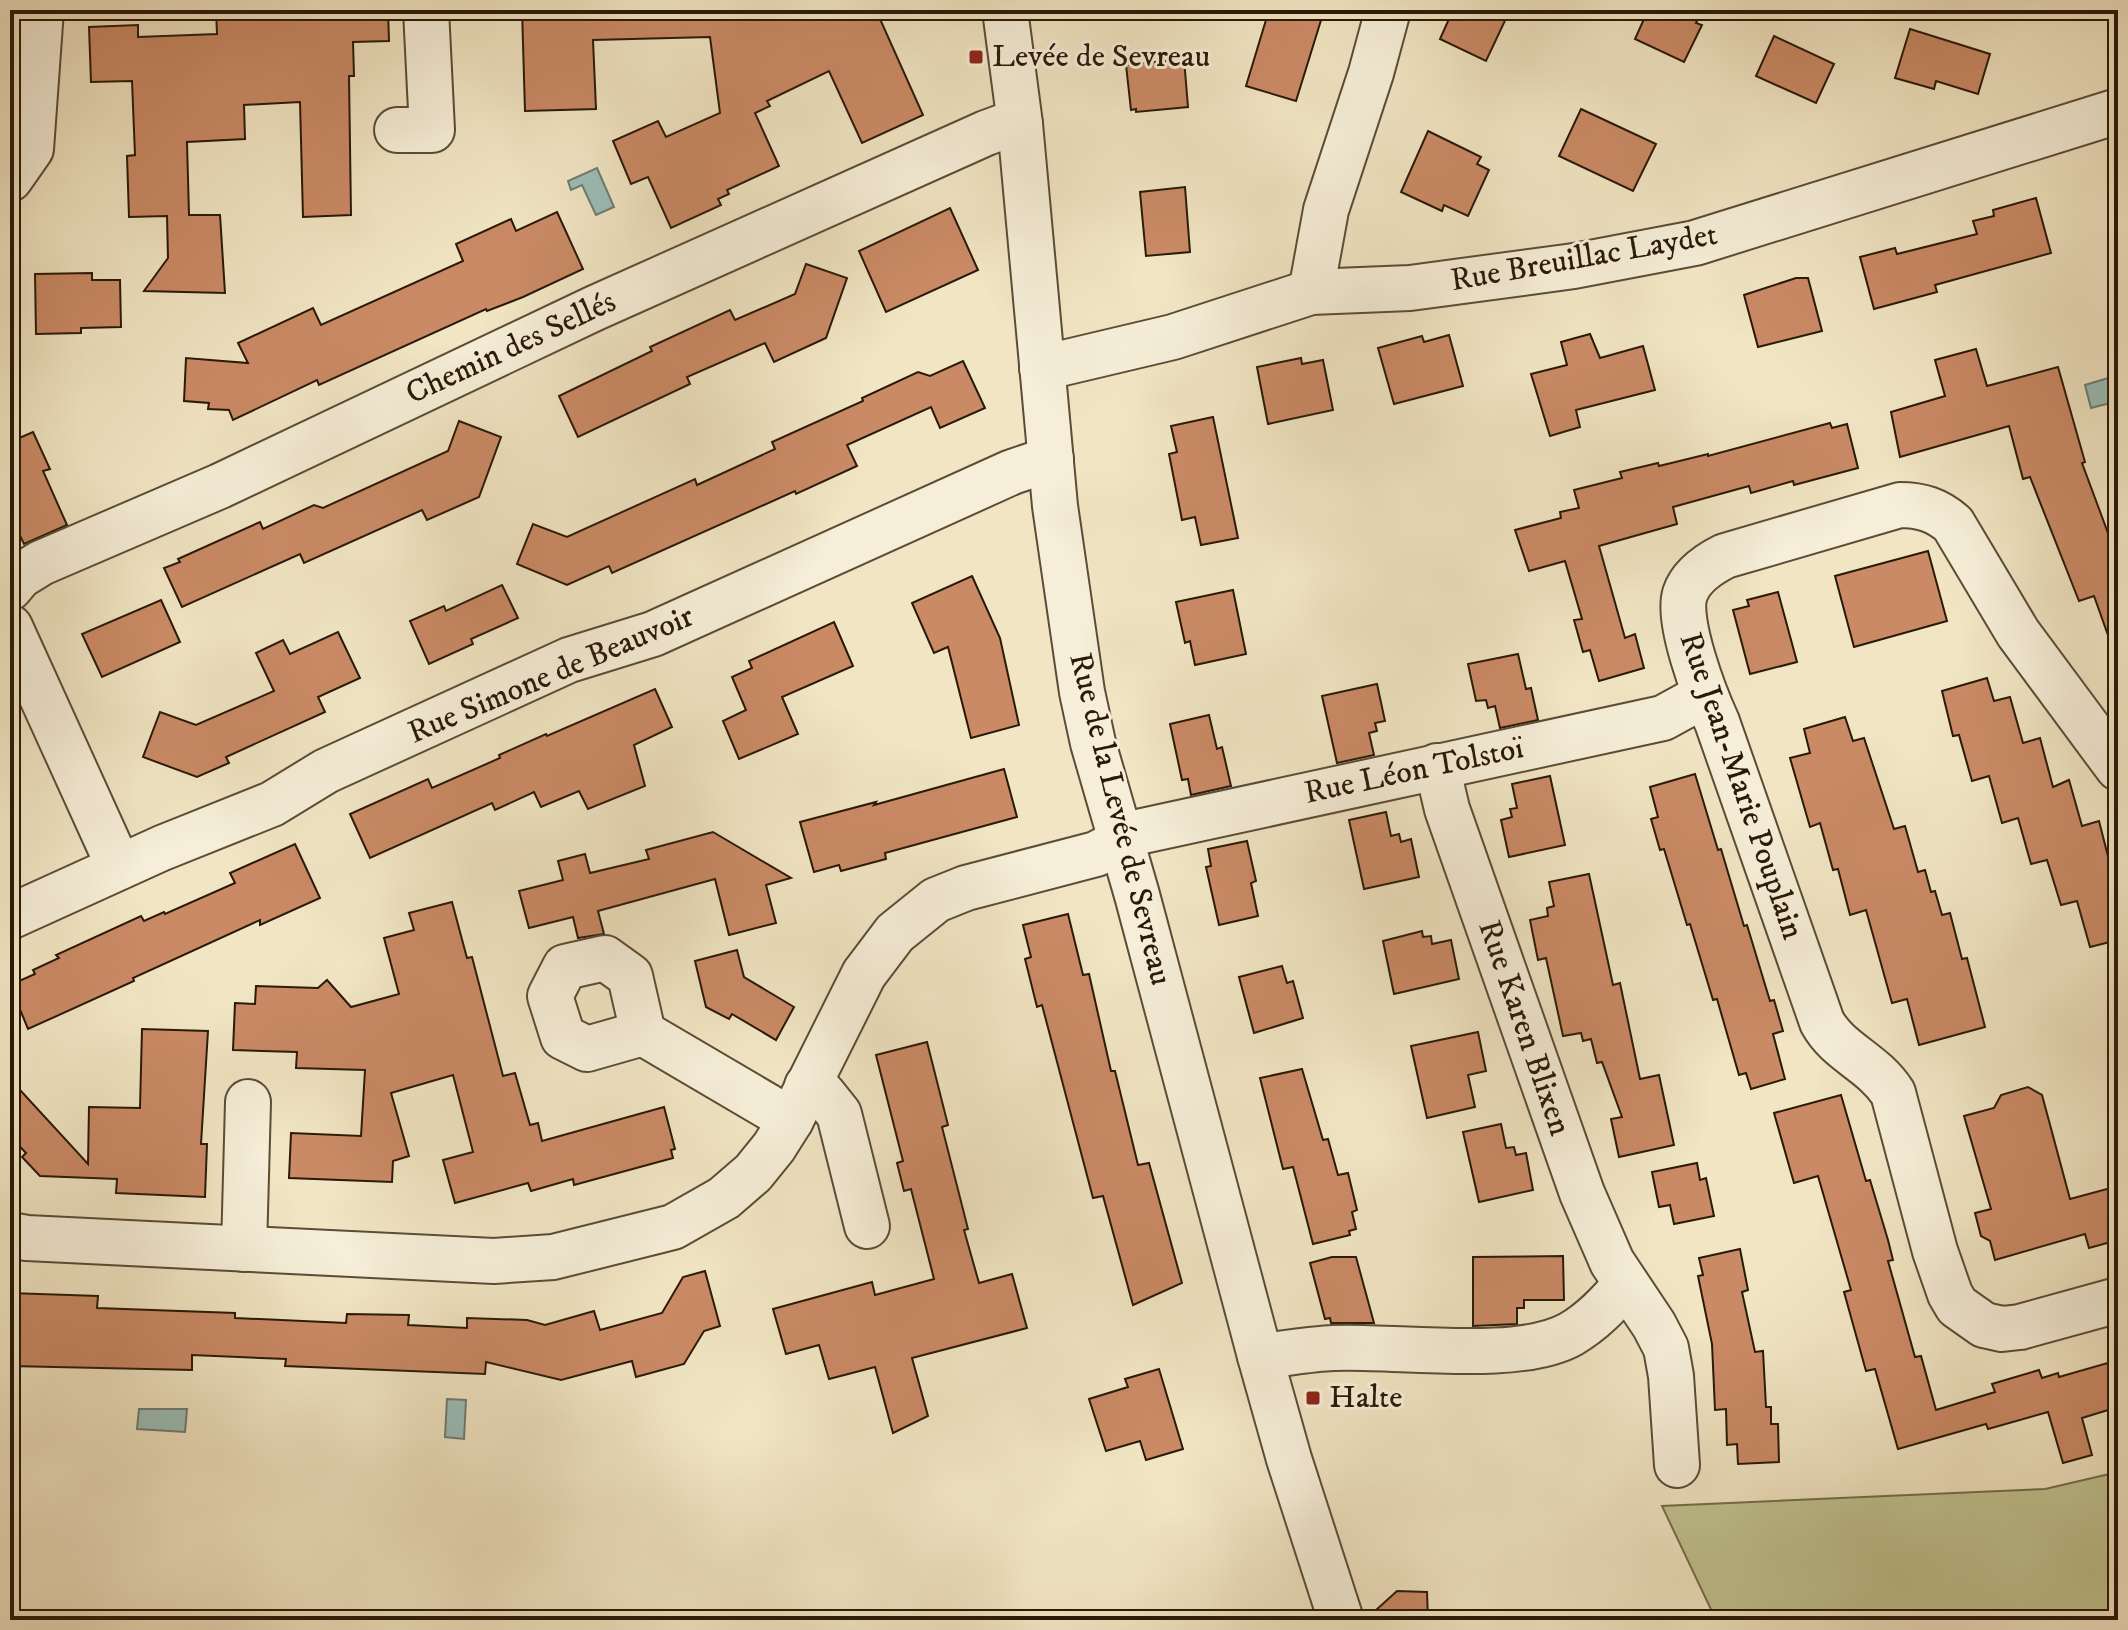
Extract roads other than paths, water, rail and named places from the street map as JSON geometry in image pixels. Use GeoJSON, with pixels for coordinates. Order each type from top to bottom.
{"type":"FeatureCollection","features":[{"type":"Feature","properties":{"kind":"street"},"geometry":{"type":"LineString","coordinates":[[10,179],[31,149],[41,10]]}},
{"type":"Feature","properties":{"kind":"street"},"geometry":{"type":"LineString","coordinates":[[397,130],[432,130],[426,10]]}},
{"type":"Feature","properties":{"kind":"street","name":"Rue de la Levée de Sevreau"},"geometry":{"type":"LineString","coordinates":[[1005,10],[1020,124],[1055,506],[1082,692],[1093,743],[1260,1356],[1289,1459],[1339,1614]]}},
{"type":"Feature","properties":{"kind":"street"},"geometry":{"type":"LineString","coordinates":[[1311,292],[1326,210],[1371,73],[1388,10]]}},
{"type":"Feature","properties":{"kind":"street","name":"Rue Breuillac Laydet"},"geometry":{"type":"LineString","coordinates":[[1042,368],[1173,337],[1311,292],[1410,288],[1574,266],[1695,243],[2118,111]]}},
{"type":"Feature","properties":{"kind":"street","name":"Chemin des Sellés"},"geometry":{"type":"LineString","coordinates":[[10,588],[20,576],[41,563],[220,486],[609,302],[986,133],[1020,124]]}},
{"type":"Feature","properties":{"kind":"street","name":"Rue Simone de Beauvoir"},"geometry":{"type":"LineString","coordinates":[[10,917],[119,867],[272,804],[326,771],[569,660],[653,634],[983,485],[1051,459]]}},
{"type":"Feature","properties":{"kind":"street","name":"Rue Jean-Marie Pouplain"},"geometry":{"type":"LineString","coordinates":[[2118,768],[2018,633],[1953,524],[1943,515],[1914,505],[1900,505],[1725,556],[1704,568],[1685,594],[1683,609],[1705,695],[1822,1022],[1829,1035],[1881,1076],[1893,1093],[1935,1251],[1957,1306],[1984,1325],[2002,1329],[2118,1300]]}},
{"type":"Feature","properties":{"kind":"street"},"geometry":{"type":"LineString","coordinates":[[10,627],[119,867]]}},
{"type":"Feature","properties":{"kind":"street","name":"Rue Léon Tolstoï"},"geometry":{"type":"LineString","coordinates":[[10,1235],[494,1261],[553,1257],[673,1227],[724,1198],[753,1173],[774,1147],[864,974],[895,933],[936,900],[966,888],[1096,854],[1138,832],[1663,718],[1705,695]]}},
{"type":"Feature","properties":{"kind":"street","name":"Rue Karen Blixen"},"geometry":{"type":"LineString","coordinates":[[1437,766],[1447,809],[1582,1193],[1612,1262],[1666,1348],[1677,1465]]}},
{"type":"Feature","properties":{"kind":"street"},"geometry":{"type":"LineString","coordinates":[[643,1033],[799,1103],[823,1094],[839,1114],[867,1226]]}},
{"type":"Feature","properties":{"kind":"street"},"geometry":{"type":"LineString","coordinates":[[244,1249],[248,1102]]}},
{"type":"Feature","properties":{"kind":"street"},"geometry":{"type":"LineString","coordinates":[[1260,1356],[1333,1348],[1498,1350],[1538,1345],[1569,1335],[1604,1309],[1625,1285]]}},
{"type":"Feature","properties":{"kind":"water"},"geometry":{"type":"Polygon","coordinates":[[[597,168],[614,207],[596,215],[582,185],[571,190],[568,181],[597,168]]]}},
{"type":"Feature","properties":{"kind":"water"},"geometry":{"type":"Polygon","coordinates":[[[2118,375],[2118,401],[2091,408],[2085,385],[2118,375]]]}},
{"type":"Feature","properties":{"kind":"water"},"geometry":{"type":"Polygon","coordinates":[[[447,1399],[466,1400],[464,1439],[445,1437],[447,1399]]]}},
{"type":"Feature","properties":{"kind":"water"},"geometry":{"type":"Polygon","coordinates":[[[139,1409],[187,1409],[185,1432],[137,1429],[139,1409]]]}},
{"type":"Feature","properties":{"kind":"place","name":"Levée de Sevreau"},"geometry":{"type":"Point","coordinates":[976,57]}},
{"type":"Feature","properties":{"kind":"place","name":"Halte"},"geometry":{"type":"Point","coordinates":[1313,1398]}}]}
